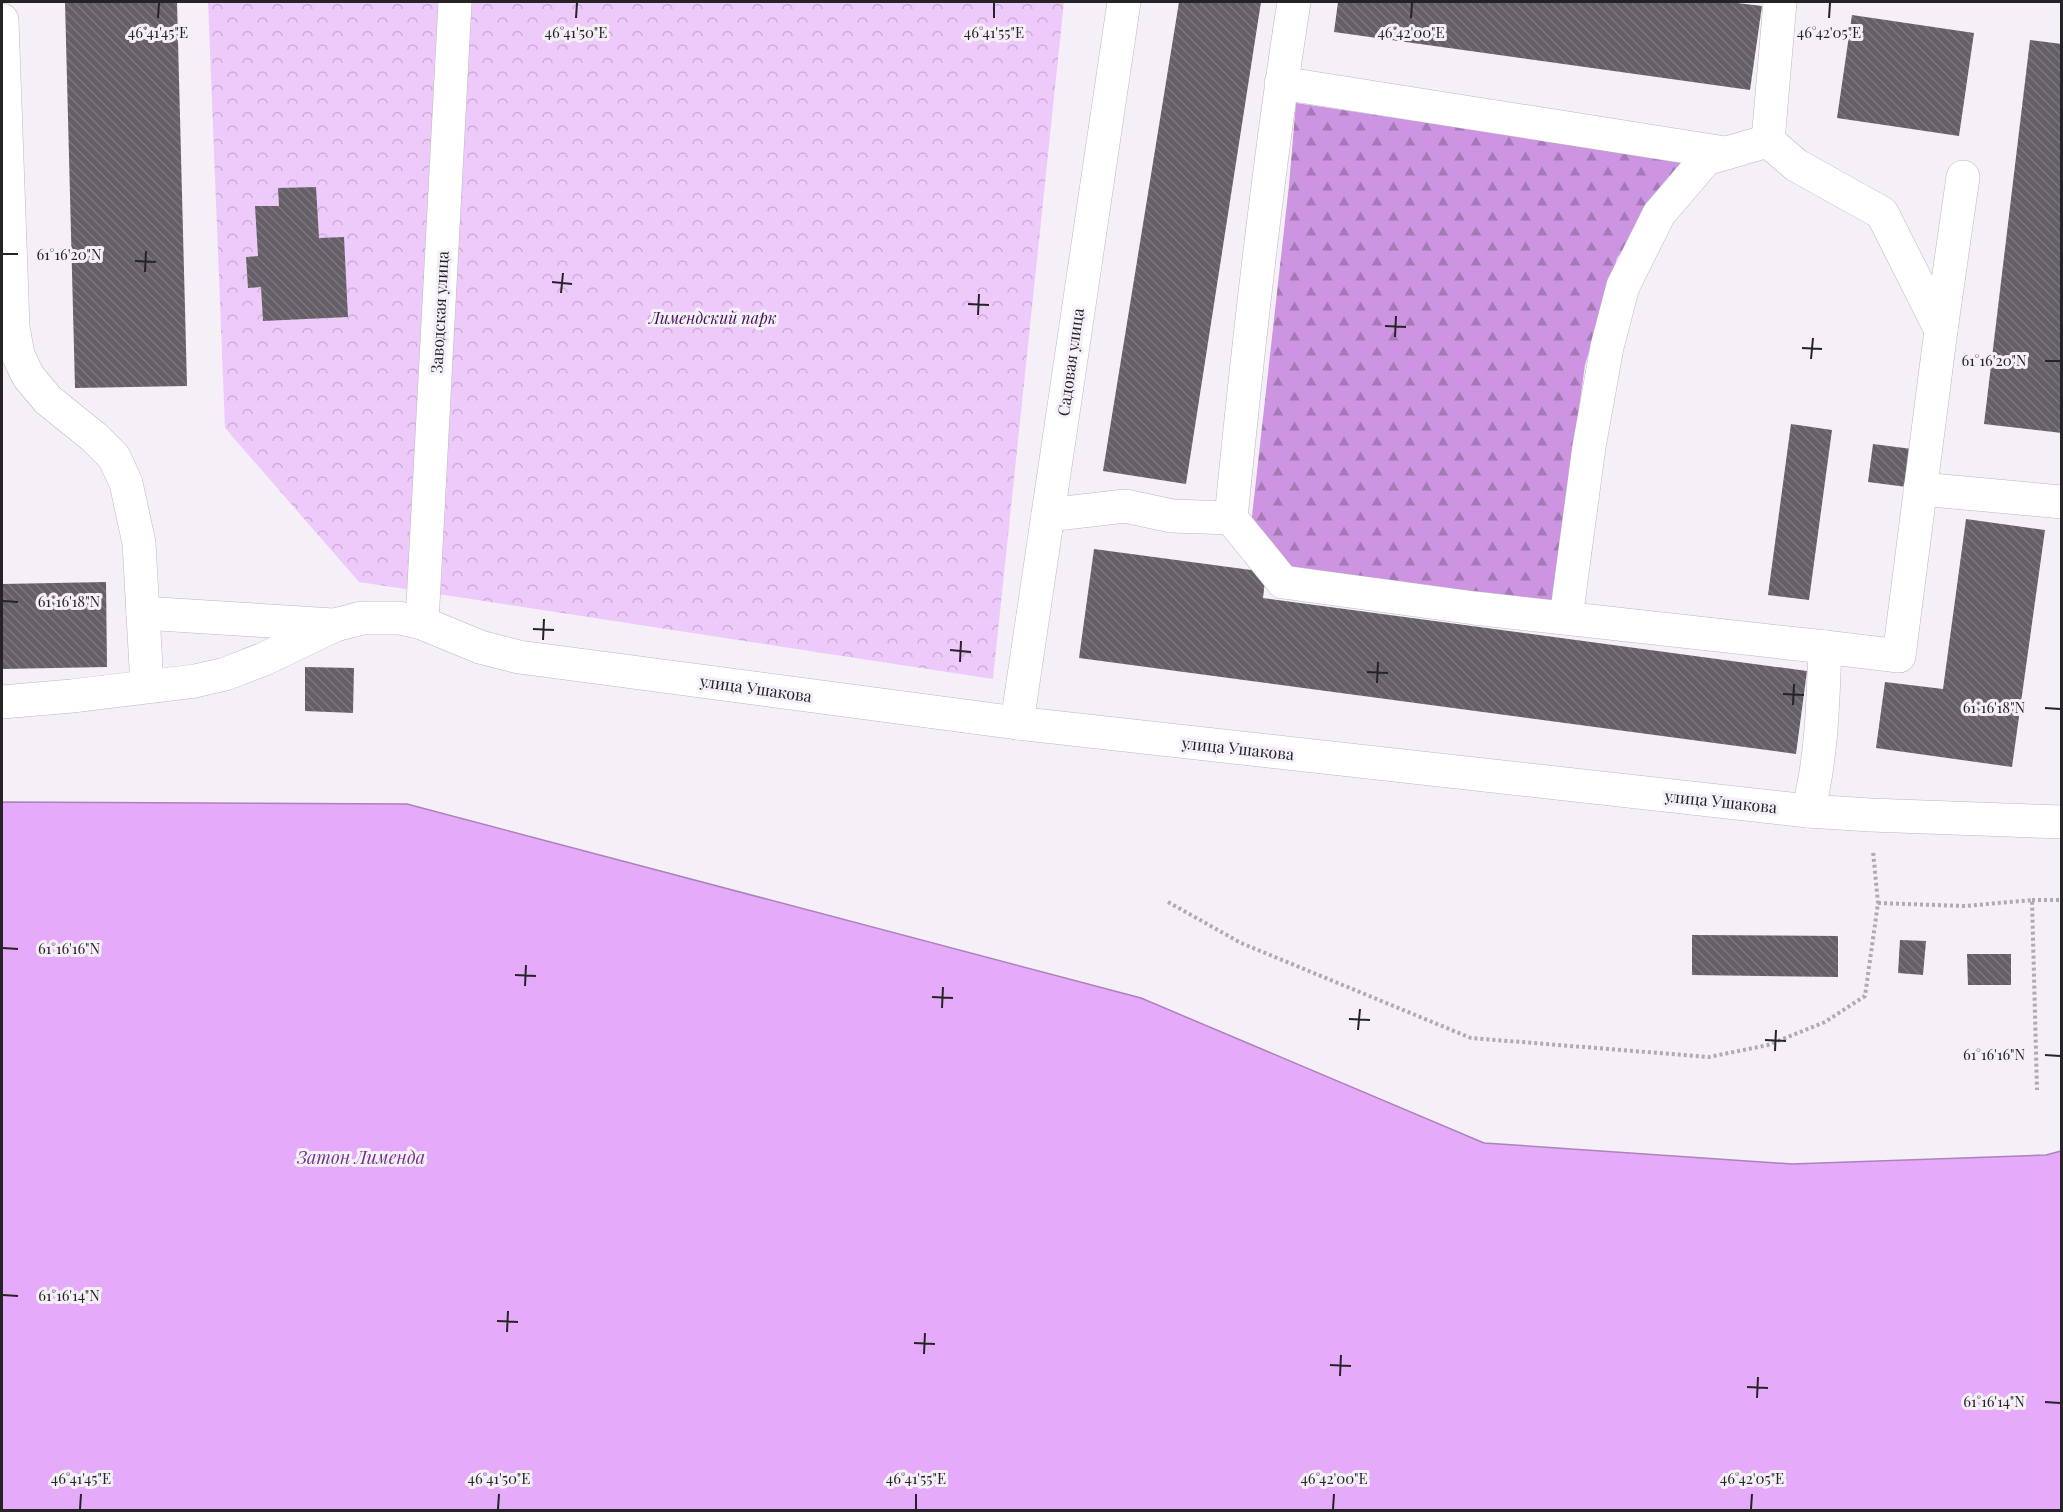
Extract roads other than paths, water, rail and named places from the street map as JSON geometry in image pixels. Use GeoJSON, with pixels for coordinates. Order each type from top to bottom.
{"type":"FeatureCollection","features":[{"type":"Feature","properties":{"kind":"street","name":"Заводская улица"},"geometry":{"type":"LineString","coordinates":[[422,623],[456,2]]}},
{"type":"Feature","properties":{"kind":"street","name":"Садовая улица"},"geometry":{"type":"LineString","coordinates":[[1017,723],[1124,2]]}},
{"type":"Feature","properties":{"kind":"street"},"geometry":{"type":"LineString","coordinates":[[1294,2],[1281,83],[1245,371],[1231,518],[1283,582],[1566,618],[1899,656],[1963,177]]}},
{"type":"Feature","properties":{"kind":"street"},"geometry":{"type":"LineString","coordinates":[[1768,141],[1780,2]]}},
{"type":"Feature","properties":{"kind":"street"},"geometry":{"type":"LineString","coordinates":[[2,20],[13,327],[18,355],[28,376],[48,400],[94,437],[114,457],[126,483],[139,543],[147,686]]}},
{"type":"Feature","properties":{"kind":"street"},"geometry":{"type":"LineString","coordinates":[[1281,83],[1725,153]]}},
{"type":"Feature","properties":{"kind":"street"},"geometry":{"type":"LineString","coordinates":[[1566,618],[1574,545],[1591,436],[1607,347],[1623,286],[1659,214],[1706,159],[1768,141]]}},
{"type":"Feature","properties":{"kind":"street"},"geometry":{"type":"LineString","coordinates":[[1768,141],[1796,165],[1882,213],[1941,330]]}},
{"type":"Feature","properties":{"kind":"street"},"geometry":{"type":"LineString","coordinates":[[1920,489],[2061,502]]}},
{"type":"Feature","properties":{"kind":"street"},"geometry":{"type":"LineString","coordinates":[[1048,515],[1125,506],[1172,516],[1231,518]]}},
{"type":"Feature","properties":{"kind":"street"},"geometry":{"type":"LineString","coordinates":[[143,613],[335,625]]}},
{"type":"Feature","properties":{"kind":"street","name":"улица Ушакова"},"geometry":{"type":"LineString","coordinates":[[335,625],[362,618],[399,618],[422,623],[480,647],[519,657],[1017,723],[1808,811],[2061,822]]}},
{"type":"Feature","properties":{"kind":"street"},"geometry":{"type":"LineString","coordinates":[[2,702],[195,681],[235,671],[335,625]]}},
{"type":"Feature","properties":{"kind":"street"},"geometry":{"type":"LineString","coordinates":[[1808,811],[1813,792],[1822,709],[1825,647]]}},
{"type":"Feature","properties":{"kind":"water","name":"Затон Лименда"},"geometry":{"type":"Polygon","coordinates":[[[2,802],[407,804],[1141,998],[1484,1143],[1792,1164],[2046,1155],[2061,1151],[2061,1510],[2,1510],[2,802]]]}},
{"type":"Feature","properties":{"kind":"park label","name":"Лимендский парк"},"geometry":{"type":"Point","coordinates":[713,317]}}]}
